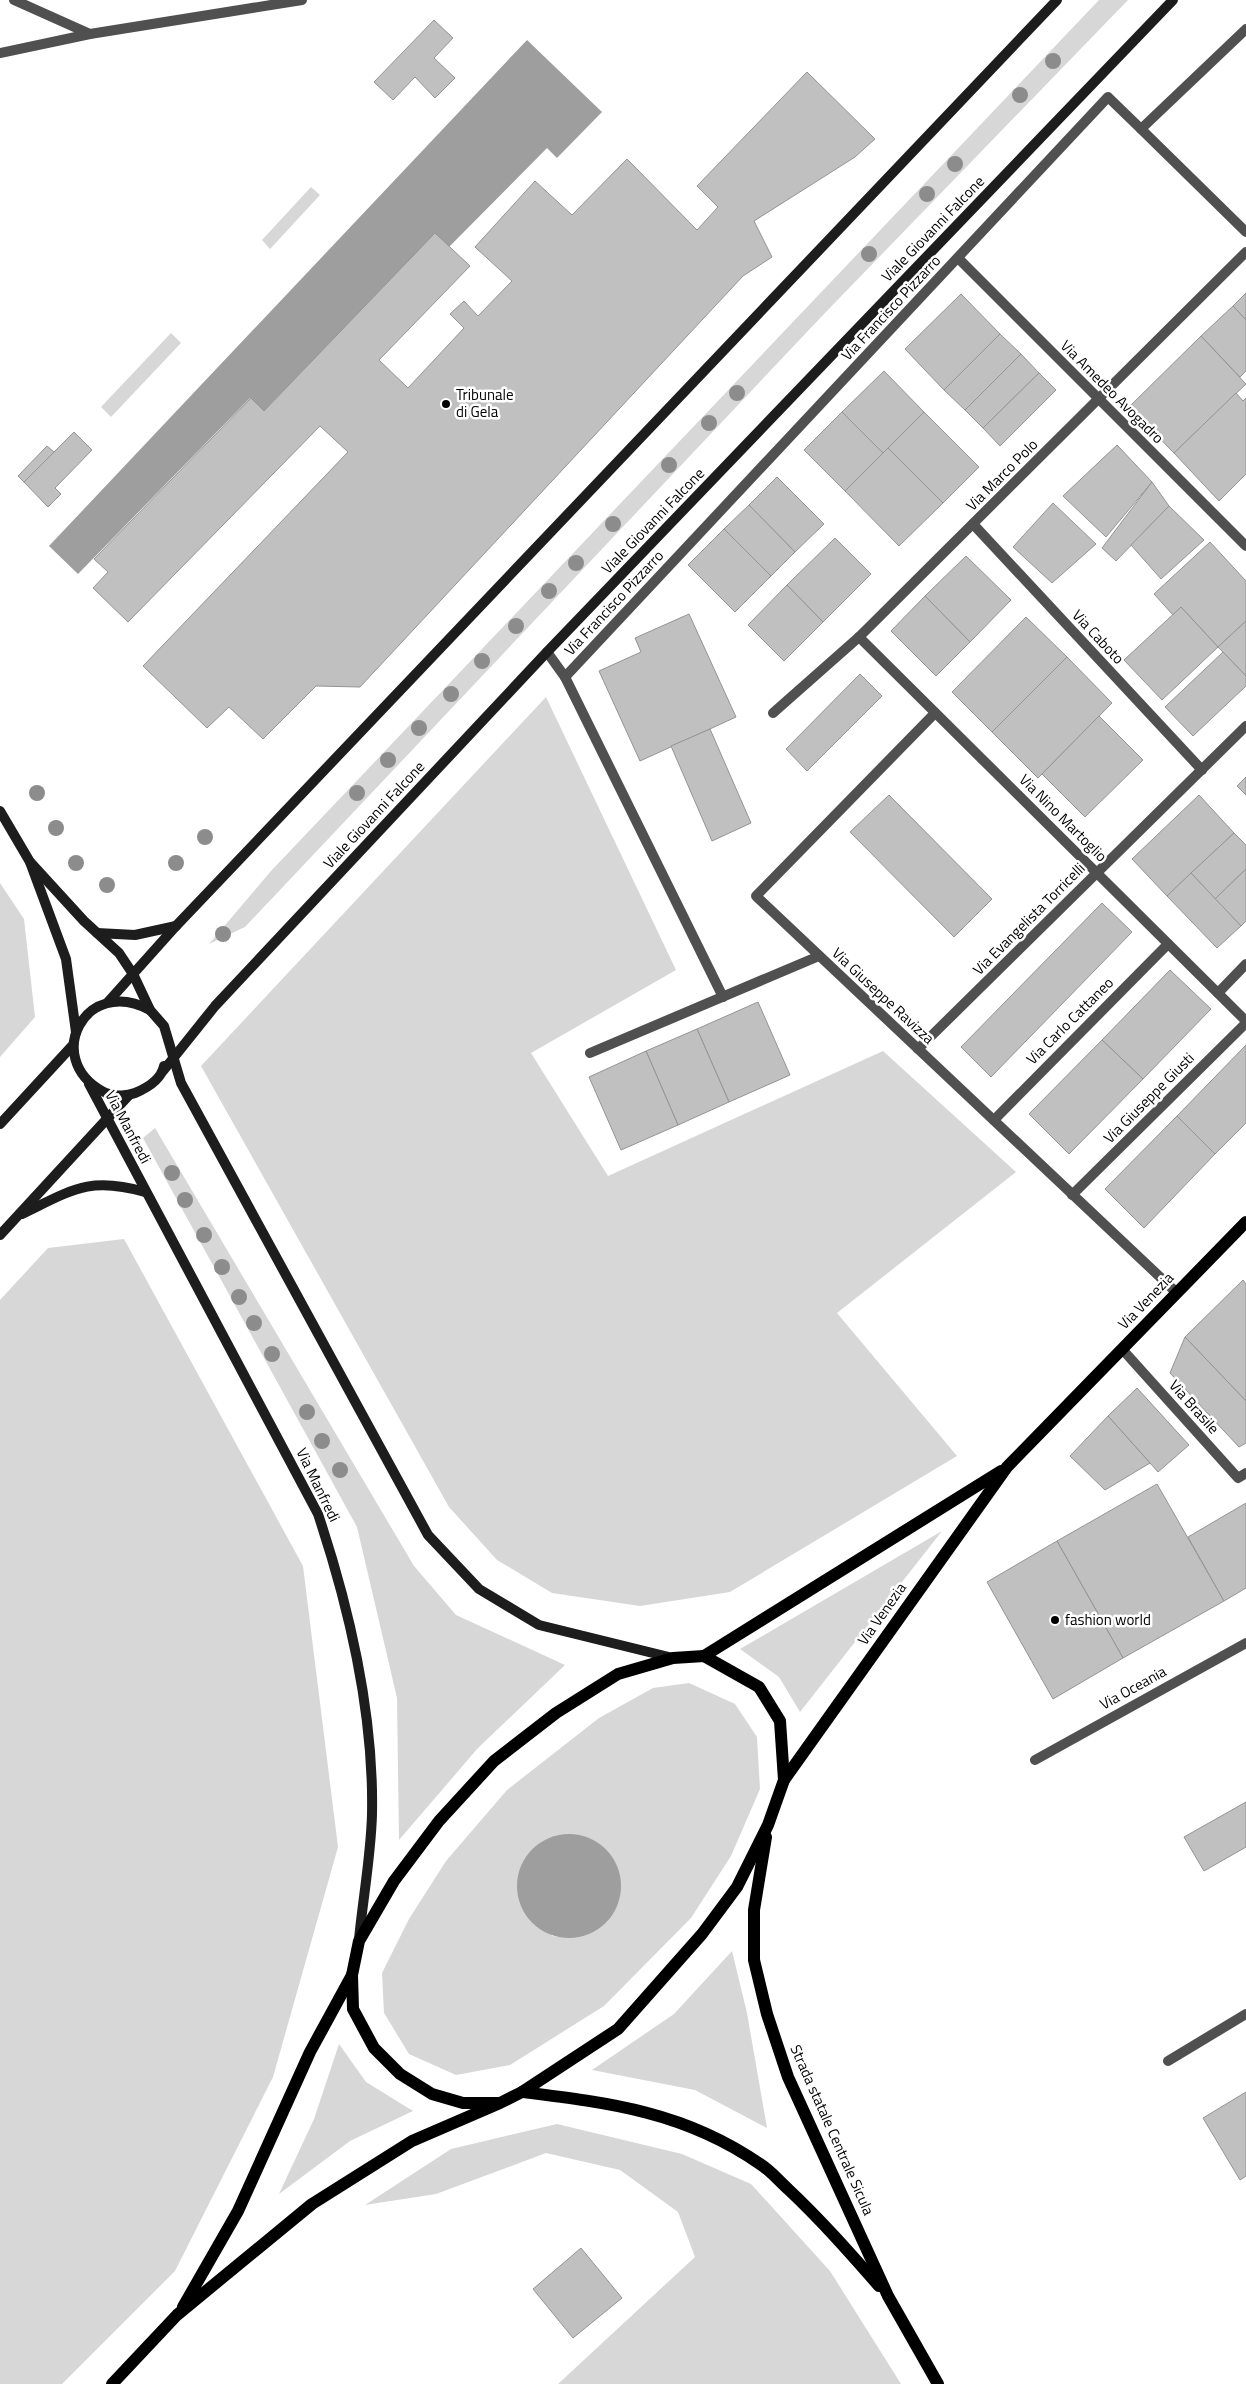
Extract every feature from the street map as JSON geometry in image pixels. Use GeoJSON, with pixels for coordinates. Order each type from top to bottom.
{"type":"FeatureCollection","features":[{"type":"Feature","properties":{"kind":"main road","name":"Via Venezia"},"geometry":{"type":"LineString","coordinates":[[784,1780],[1007,1467],[1246,1222]]}},
{"type":"Feature","properties":{"kind":"main road","name":"Via Venezia"},"geometry":{"type":"LineString","coordinates":[[704,1656],[1007,1467]]}},
{"type":"Feature","properties":{"kind":"main road"},"geometry":{"type":"LineString","coordinates":[[112,2384],[178,2315],[312,2204],[412,2141],[500,2102],[522,2092],[618,2029],[708,1926],[737,1887],[768,1825],[784,1780],[780,1721],[759,1687],[704,1656],[673,1658],[618,1674],[556,1713],[494,1761],[439,1821],[405,1866],[359,1942],[352,1974],[353,2009],[374,2048],[400,2074],[432,2094],[464,2103],[500,2102]]}},
{"type":"Feature","properties":{"kind":"main road","name":"Strada statale Centrale Sicula"},"geometry":{"type":"LineString","coordinates":[[768,1825],[754,1910],[754,1960],[767,2014],[788,2077],[888,2296],[938,2384]]}},
{"type":"Feature","properties":{"kind":"main road"},"geometry":{"type":"LineString","coordinates":[[178,2315],[238,2211],[310,2052],[352,1974]]}},
{"type":"Feature","properties":{"kind":"main road","name":"Strada statale Centrale Sicula"},"geometry":{"type":"LineString","coordinates":[[522,2092],[644,2110],[683,2122],[717,2138],[762,2164],[813,2213],[888,2296]]}},
{"type":"Feature","properties":{"kind":"street"},"geometry":{"type":"LineString","coordinates":[[14,0],[90,34]]}},
{"type":"Feature","properties":{"kind":"street"},"geometry":{"type":"LineString","coordinates":[[0,53],[90,34],[302,0]]}},
{"type":"Feature","properties":{"kind":"street"},"geometry":{"type":"LineString","coordinates":[[129,1096],[108,1094],[89,1084],[77,1066],[73,1045],[76,1033],[88,1014],[108,1002],[176,926],[1057,0]]}},
{"type":"Feature","properties":{"kind":"street","name":"Viale Giovanni Falcone"},"geometry":{"type":"LineString","coordinates":[[163,1071],[215,1006],[547,652],[1173,0]]}},
{"type":"Feature","properties":{"kind":"street"},"geometry":{"type":"LineString","coordinates":[[1246,29],[1141,129],[1246,232]]}},
{"type":"Feature","properties":{"kind":"street","name":"Via Francisco Pizzarro"},"geometry":{"type":"LineString","coordinates":[[565,677],[1108,97],[1141,129]]}},
{"type":"Feature","properties":{"kind":"street","name":"Via Marco Polo"},"geometry":{"type":"LineString","coordinates":[[773,713],[859,637],[1246,252]]}},
{"type":"Feature","properties":{"kind":"street","name":"Via Amedeo Avogadro"},"geometry":{"type":"LineString","coordinates":[[958,258],[1246,546]]}},
{"type":"Feature","properties":{"kind":"street","name":"Via Caboto"},"geometry":{"type":"LineString","coordinates":[[973,524],[1202,770]]}},
{"type":"Feature","properties":{"kind":"street","name":"Via Nino Martoglio"},"geometry":{"type":"LineString","coordinates":[[859,637],[1246,1022]]}},
{"type":"Feature","properties":{"kind":"street"},"geometry":{"type":"LineString","coordinates":[[547,652],[565,677],[723,997]]}},
{"type":"Feature","properties":{"kind":"street","name":"Via Giuseppe Ravizza"},"geometry":{"type":"LineString","coordinates":[[935,713],[756,896],[1177,1293]]}},
{"type":"Feature","properties":{"kind":"street","name":"Via Evangelista Torricelli"},"geometry":{"type":"LineString","coordinates":[[918,1049],[1246,726]]}},
{"type":"Feature","properties":{"kind":"street"},"geometry":{"type":"LineString","coordinates":[[0,812],[30,862],[66,959],[76,1033]]}},
{"type":"Feature","properties":{"kind":"street"},"geometry":{"type":"LineString","coordinates":[[30,862],[97,933],[119,953],[133,974],[150,1010],[164,1026],[181,1083],[428,1535],[479,1589],[539,1625],[673,1658]]}},
{"type":"Feature","properties":{"kind":"street"},"geometry":{"type":"LineString","coordinates":[[97,933],[136,935],[176,926]]}},
{"type":"Feature","properties":{"kind":"street","name":"Via Carlo Cattaneo"},"geometry":{"type":"LineString","coordinates":[[994,1120],[1168,944]]}},
{"type":"Feature","properties":{"kind":"street"},"geometry":{"type":"LineString","coordinates":[[590,1053],[819,956]]}},
{"type":"Feature","properties":{"kind":"street"},"geometry":{"type":"LineString","coordinates":[[1218,993],[1246,964]]}},
{"type":"Feature","properties":{"kind":"street"},"geometry":{"type":"LineString","coordinates":[[108,1002],[123,1000],[137,1003],[150,1010]]}},
{"type":"Feature","properties":{"kind":"street","name":"Via Giuseppe Giusti"},"geometry":{"type":"LineString","coordinates":[[1072,1195],[1246,1022]]}},
{"type":"Feature","properties":{"kind":"street"},"geometry":{"type":"LineString","coordinates":[[0,1124],[73,1045]]}},
{"type":"Feature","properties":{"kind":"street"},"geometry":{"type":"LineString","coordinates":[[0,1235],[129,1096],[149,1087],[163,1071],[169,1048]]}},
{"type":"Feature","properties":{"kind":"street","name":"Via Manfredi"},"geometry":{"type":"LineString","coordinates":[[89,1084],[106,1120],[318,1514],[337,1571],[367,1714],[372,1815],[359,1942]]}},
{"type":"Feature","properties":{"kind":"street"},"geometry":{"type":"LineString","coordinates":[[17,1216],[74,1189],[105,1184],[145,1192]]}},
{"type":"Feature","properties":{"kind":"street","name":"Via Brasile"},"geometry":{"type":"LineString","coordinates":[[1122,1349],[1238,1478],[1246,1473]]}},
{"type":"Feature","properties":{"kind":"street","name":"Via Oceania"},"geometry":{"type":"LineString","coordinates":[[1035,1760],[1246,1643]]}},
{"type":"Feature","properties":{"kind":"street"},"geometry":{"type":"LineString","coordinates":[[1168,2061],[1246,2014]]}},
{"type":"Feature","properties":{"kind":"shaded area"},"geometry":{"type":"Polygon","coordinates":[[[1099,0],[1128,0],[823,315],[245,927],[209,944],[271,871],[1099,0]]]}},
{"type":"Feature","properties":{"kind":"shaded area"},"geometry":{"type":"Polygon","coordinates":[[[527,40],[602,112],[557,158],[547,148],[449,247],[435,234],[264,411],[250,398],[78,574],[49,546],[527,40]]]}},
{"type":"Feature","properties":{"kind":"shaded area"},"geometry":{"type":"Polygon","coordinates":[[[311,187],[320,195],[270,249],[262,240],[311,187]]]}},
{"type":"Feature","properties":{"kind":"shaded area"},"geometry":{"type":"Polygon","coordinates":[[[171,333],[181,343],[111,417],[101,407],[171,333]]]}},
{"type":"Feature","properties":{"kind":"shaded area"},"geometry":{"type":"Polygon","coordinates":[[[546,697],[676,970],[531,1053],[608,1176],[883,1051],[1016,1172],[837,1313],[957,1456],[730,1592],[640,1606],[552,1593],[497,1560],[449,1507],[201,1066],[546,697]]]}},
{"type":"Feature","properties":{"kind":"shaded area"},"geometry":{"type":"Polygon","coordinates":[[[0,883],[24,919],[35,1017],[0,1057],[0,883]]]}},
{"type":"Feature","properties":{"kind":"shaded area"},"geometry":{"type":"Polygon","coordinates":[[[155,1128],[414,1566],[456,1615],[565,1665],[478,1748],[399,1840],[397,1698],[357,1527],[143,1138],[155,1128]]]}},
{"type":"Feature","properties":{"kind":"shaded area"},"geometry":{"type":"Polygon","coordinates":[[[124,1239],[303,1566],[338,1847],[273,2077],[175,2271],[62,2384],[0,2384],[0,1300],[48,1248],[124,1239]]]}},
{"type":"Feature","properties":{"kind":"shaded area"},"geometry":{"type":"Polygon","coordinates":[[[942,1531],[800,1712],[779,1677],[740,1649],[942,1531]]]}},
{"type":"Feature","properties":{"kind":"shaded area"},"geometry":{"type":"Polygon","coordinates":[[[689,1683],[735,1704],[757,1737],[760,1789],[731,1856],[691,1918],[604,2006],[510,2065],[456,2075],[409,2054],[384,2013],[382,1973],[409,1919],[446,1861],[507,1790],[599,1718],[653,1688],[689,1683]],[[553,1837],[543,1841],[529,1853],[552,1936],[575,1937],[593,1931],[607,1919],[619,1900],[553,1837]]]}},
{"type":"Feature","properties":{"kind":"shaded area"},"geometry":{"type":"Polygon","coordinates":[[[569,1834],[589,1838],[606,1849],[617,1866],[621,1886],[617,1906],[606,1923],[589,1934],[569,1938],[549,1934],[532,1923],[521,1906],[517,1886],[521,1866],[532,1849],[549,1838],[569,1834]]]}},
{"type":"Feature","properties":{"kind":"shaded area"},"geometry":{"type":"Polygon","coordinates":[[[732,1951],[747,2013],[767,2128],[695,2090],[592,2070],[674,2014],[732,1951]]]}},
{"type":"Feature","properties":{"kind":"shaded area"},"geometry":{"type":"Polygon","coordinates":[[[339,2044],[366,2082],[413,2111],[350,2141],[279,2194],[314,2119],[339,2044]]]}},
{"type":"Feature","properties":{"kind":"shaded area"},"geometry":{"type":"Polygon","coordinates":[[[557,2124],[682,2154],[751,2184],[830,2271],[901,2384],[558,2384],[695,2257],[678,2212],[620,2170],[546,2153],[436,2194],[365,2205],[451,2149],[557,2124]]]}},
{"type":"Feature","properties":{"kind":"building"},"geometry":{"type":"Polygon","coordinates":[[[434,20],[453,38],[434,58],[455,78],[435,98],[415,77],[393,100],[374,82],[434,20]]]}},
{"type":"Feature","properties":{"kind":"building","name":"Tribunale di Gela"},"geometry":{"type":"Polygon","coordinates":[[[807,72],[875,139],[855,157],[754,221],[772,257],[743,276],[360,687],[316,686],[263,739],[229,707],[207,728],[143,666],[348,452],[320,426],[128,622],[93,588],[108,572],[94,559],[251,398],[264,411],[435,233],[470,266],[379,360],[408,388],[464,328],[450,314],[464,301],[478,316],[512,281],[475,247],[535,181],[572,215],[627,159],[697,230],[718,207],[697,186],[807,72]]]}},
{"type":"Feature","properties":{"kind":"building"},"geometry":{"type":"Polygon","coordinates":[[[1246,293],[1246,320],[1233,306],[1246,293]]]}},
{"type":"Feature","properties":{"kind":"building"},"geometry":{"type":"Polygon","coordinates":[[[961,294],[1000,334],[944,390],[905,349],[961,294]]]}},
{"type":"Feature","properties":{"kind":"building"},"geometry":{"type":"Polygon","coordinates":[[[1233,306],[1246,320],[1246,371],[1240,377],[1201,336],[1233,306]]]}},
{"type":"Feature","properties":{"kind":"building"},"geometry":{"type":"Polygon","coordinates":[[[1000,334],[1021,354],[965,410],[944,390],[1000,334]]]}},
{"type":"Feature","properties":{"kind":"building"},"geometry":{"type":"Polygon","coordinates":[[[1201,336],[1246,384],[1174,453],[1129,407],[1201,336]]]}},
{"type":"Feature","properties":{"kind":"building"},"geometry":{"type":"Polygon","coordinates":[[[1021,354],[1039,373],[983,428],[965,410],[1021,354]]]}},
{"type":"Feature","properties":{"kind":"building"},"geometry":{"type":"Polygon","coordinates":[[[884,371],[924,412],[883,453],[842,412],[884,371]]]}},
{"type":"Feature","properties":{"kind":"building"},"geometry":{"type":"Polygon","coordinates":[[[1039,373],[1056,390],[1000,446],[983,428],[1039,373]]]}},
{"type":"Feature","properties":{"kind":"building"},"geometry":{"type":"Polygon","coordinates":[[[1236,393],[1243,401],[1246,398],[1246,474],[1219,501],[1174,453],[1236,393]]]}},
{"type":"Feature","properties":{"kind":"building"},"geometry":{"type":"Polygon","coordinates":[[[842,412],[883,453],[845,491],[804,450],[842,412]]]}},
{"type":"Feature","properties":{"kind":"building"},"geometry":{"type":"Polygon","coordinates":[[[924,412],[979,467],[943,503],[888,448],[924,412]]]}},
{"type":"Feature","properties":{"kind":"building"},"geometry":{"type":"Polygon","coordinates":[[[74,432],[92,450],[55,488],[61,494],[48,507],[24,482],[74,432]]]}},
{"type":"Feature","properties":{"kind":"building"},"geometry":{"type":"Polygon","coordinates":[[[1117,445],[1152,482],[1106,537],[1063,496],[1117,445]]]}},
{"type":"Feature","properties":{"kind":"building"},"geometry":{"type":"Polygon","coordinates":[[[47,446],[54,452],[24,482],[18,476],[47,446]]]}},
{"type":"Feature","properties":{"kind":"building"},"geometry":{"type":"Polygon","coordinates":[[[888,448],[943,503],[899,546],[845,491],[888,448]]]}},
{"type":"Feature","properties":{"kind":"building"},"geometry":{"type":"Polygon","coordinates":[[[777,477],[824,524],[795,552],[749,505],[777,477]]]}},
{"type":"Feature","properties":{"kind":"building"},"geometry":{"type":"Polygon","coordinates":[[[1152,482],[1169,506],[1116,561],[1102,548],[1152,482]]]}},
{"type":"Feature","properties":{"kind":"building"},"geometry":{"type":"Polygon","coordinates":[[[1053,503],[1096,544],[1052,583],[1013,547],[1053,503]]]}},
{"type":"Feature","properties":{"kind":"building"},"geometry":{"type":"Polygon","coordinates":[[[749,505],[795,552],[771,576],[724,529],[749,505]]]}},
{"type":"Feature","properties":{"kind":"building"},"geometry":{"type":"Polygon","coordinates":[[[1169,506],[1204,540],[1161,579],[1131,545],[1169,506]]]}},
{"type":"Feature","properties":{"kind":"building"},"geometry":{"type":"Polygon","coordinates":[[[724,529],[771,576],[735,612],[688,565],[724,529]]]}},
{"type":"Feature","properties":{"kind":"building"},"geometry":{"type":"Polygon","coordinates":[[[835,538],[871,574],[823,622],[787,585],[835,538]]]}},
{"type":"Feature","properties":{"kind":"building"},"geometry":{"type":"Polygon","coordinates":[[[1210,542],[1246,581],[1246,621],[1218,647],[1181,607],[1173,615],[1154,594],[1210,542]]]}},
{"type":"Feature","properties":{"kind":"building"},"geometry":{"type":"Polygon","coordinates":[[[966,556],[1011,600],[970,642],[925,596],[966,556]]]}},
{"type":"Feature","properties":{"kind":"building"},"geometry":{"type":"Polygon","coordinates":[[[787,585],[823,622],[784,661],[748,625],[787,585]]]}},
{"type":"Feature","properties":{"kind":"building"},"geometry":{"type":"Polygon","coordinates":[[[925,596],[970,642],[936,676],[891,631],[925,596]]]}},
{"type":"Feature","properties":{"kind":"building"},"geometry":{"type":"Polygon","coordinates":[[[1181,607],[1218,647],[1162,700],[1124,660],[1181,607]]]}},
{"type":"Feature","properties":{"kind":"building"},"geometry":{"type":"Polygon","coordinates":[[[689,614],[736,717],[640,761],[599,671],[641,652],[635,638],[689,614]]]}},
{"type":"Feature","properties":{"kind":"building"},"geometry":{"type":"Polygon","coordinates":[[[1026,617],[1067,657],[992,732],[952,692],[1026,617]]]}},
{"type":"Feature","properties":{"kind":"building"},"geometry":{"type":"Polygon","coordinates":[[[1246,621],[1246,676],[1218,647],[1246,621]]]}},
{"type":"Feature","properties":{"kind":"building"},"geometry":{"type":"Polygon","coordinates":[[[1223,652],[1246,676],[1246,686],[1193,736],[1165,707],[1223,652]]]}},
{"type":"Feature","properties":{"kind":"building"},"geometry":{"type":"Polygon","coordinates":[[[1067,657],[1112,703],[1038,778],[992,732],[1067,657]]]}},
{"type":"Feature","properties":{"kind":"building"},"geometry":{"type":"Polygon","coordinates":[[[860,674],[882,696],[807,771],[786,749],[860,674]]]}},
{"type":"Feature","properties":{"kind":"building"},"geometry":{"type":"Polygon","coordinates":[[[1099,716],[1143,760],[1085,817],[1042,774],[1099,716]]]}},
{"type":"Feature","properties":{"kind":"building"},"geometry":{"type":"Polygon","coordinates":[[[710,729],[751,823],[712,841],[671,746],[710,729]]]}},
{"type":"Feature","properties":{"kind":"building"},"geometry":{"type":"Polygon","coordinates":[[[1246,777],[1246,795],[1237,786],[1246,777]]]}},
{"type":"Feature","properties":{"kind":"building"},"geometry":{"type":"Polygon","coordinates":[[[889,795],[992,899],[954,937],[850,832],[889,795]]]}},
{"type":"Feature","properties":{"kind":"building"},"geometry":{"type":"Polygon","coordinates":[[[1199,795],[1234,833],[1167,896],[1132,859],[1199,795]]]}},
{"type":"Feature","properties":{"kind":"building"},"geometry":{"type":"Polygon","coordinates":[[[1234,833],[1246,845],[1246,869],[1215,899],[1191,873],[1234,833]]]}},
{"type":"Feature","properties":{"kind":"building"},"geometry":{"type":"Polygon","coordinates":[[[1246,869],[1246,921],[1241,926],[1215,899],[1246,869]]]}},
{"type":"Feature","properties":{"kind":"building"},"geometry":{"type":"Polygon","coordinates":[[[1191,873],[1241,926],[1217,948],[1167,896],[1191,873]]]}},
{"type":"Feature","properties":{"kind":"building"},"geometry":{"type":"Polygon","coordinates":[[[1102,903],[1132,932],[991,1077],[961,1047],[1102,903]]]}},
{"type":"Feature","properties":{"kind":"building"},"geometry":{"type":"Polygon","coordinates":[[[1170,970],[1211,1009],[1143,1079],[1102,1040],[1170,970]]]}},
{"type":"Feature","properties":{"kind":"building"},"geometry":{"type":"Polygon","coordinates":[[[758,1002],[790,1075],[729,1102],[697,1029],[758,1002]]]}},
{"type":"Feature","properties":{"kind":"building"},"geometry":{"type":"Polygon","coordinates":[[[697,1029],[729,1102],[678,1125],[646,1051],[697,1029]]]}},
{"type":"Feature","properties":{"kind":"building"},"geometry":{"type":"Polygon","coordinates":[[[1102,1040],[1143,1079],[1069,1154],[1029,1114],[1102,1040]]]}},
{"type":"Feature","properties":{"kind":"building"},"geometry":{"type":"Polygon","coordinates":[[[1246,1045],[1246,1123],[1215,1154],[1177,1116],[1246,1045]]]}},
{"type":"Feature","properties":{"kind":"building"},"geometry":{"type":"Polygon","coordinates":[[[646,1051],[678,1125],[621,1150],[589,1077],[646,1051]]]}},
{"type":"Feature","properties":{"kind":"building"},"geometry":{"type":"Polygon","coordinates":[[[1177,1116],[1215,1154],[1144,1228],[1105,1189],[1177,1116]]]}},
{"type":"Feature","properties":{"kind":"building"},"geometry":{"type":"Polygon","coordinates":[[[1243,1280],[1246,1284],[1246,1401],[1185,1337],[1243,1280]]]}},
{"type":"Feature","properties":{"kind":"building"},"geometry":{"type":"Polygon","coordinates":[[[1185,1337],[1246,1401],[1246,1443],[1239,1447],[1170,1373],[1185,1337]]]}},
{"type":"Feature","properties":{"kind":"building"},"geometry":{"type":"Polygon","coordinates":[[[1137,1388],[1189,1445],[1158,1472],[1108,1416],[1137,1388]]]}},
{"type":"Feature","properties":{"kind":"building"},"geometry":{"type":"Polygon","coordinates":[[[1108,1416],[1150,1463],[1105,1490],[1070,1456],[1108,1416]]]}},
{"type":"Feature","properties":{"kind":"building"},"geometry":{"type":"Polygon","coordinates":[[[1157,1484],[1224,1601],[1123,1658],[1057,1541],[1157,1484]]]}},
{"type":"Feature","properties":{"kind":"building"},"geometry":{"type":"Polygon","coordinates":[[[1246,1503],[1246,1588],[1224,1601],[1188,1537],[1246,1503]]]}},
{"type":"Feature","properties":{"kind":"building","name":"fashion world"},"geometry":{"type":"Polygon","coordinates":[[[1057,1541],[1123,1658],[1053,1699],[987,1582],[1057,1541]]]}},
{"type":"Feature","properties":{"kind":"building"},"geometry":{"type":"Polygon","coordinates":[[[1246,1802],[1246,1847],[1204,1871],[1184,1837],[1246,1802]]]}},
{"type":"Feature","properties":{"kind":"building"},"geometry":{"type":"Polygon","coordinates":[[[1246,2092],[1246,2176],[1240,2180],[1203,2118],[1246,2092]]]}},
{"type":"Feature","properties":{"kind":"building"},"geometry":{"type":"Polygon","coordinates":[[[581,2248],[622,2298],[573,2338],[533,2289],[581,2248]]]}},
{"type":"Feature","properties":{"kind":"place","name":"Tribunale di Gela"},"geometry":{"type":"Point","coordinates":[446,404]}},
{"type":"Feature","properties":{"kind":"place","name":"fashion world"},"geometry":{"type":"Point","coordinates":[1055,1620]}}]}
